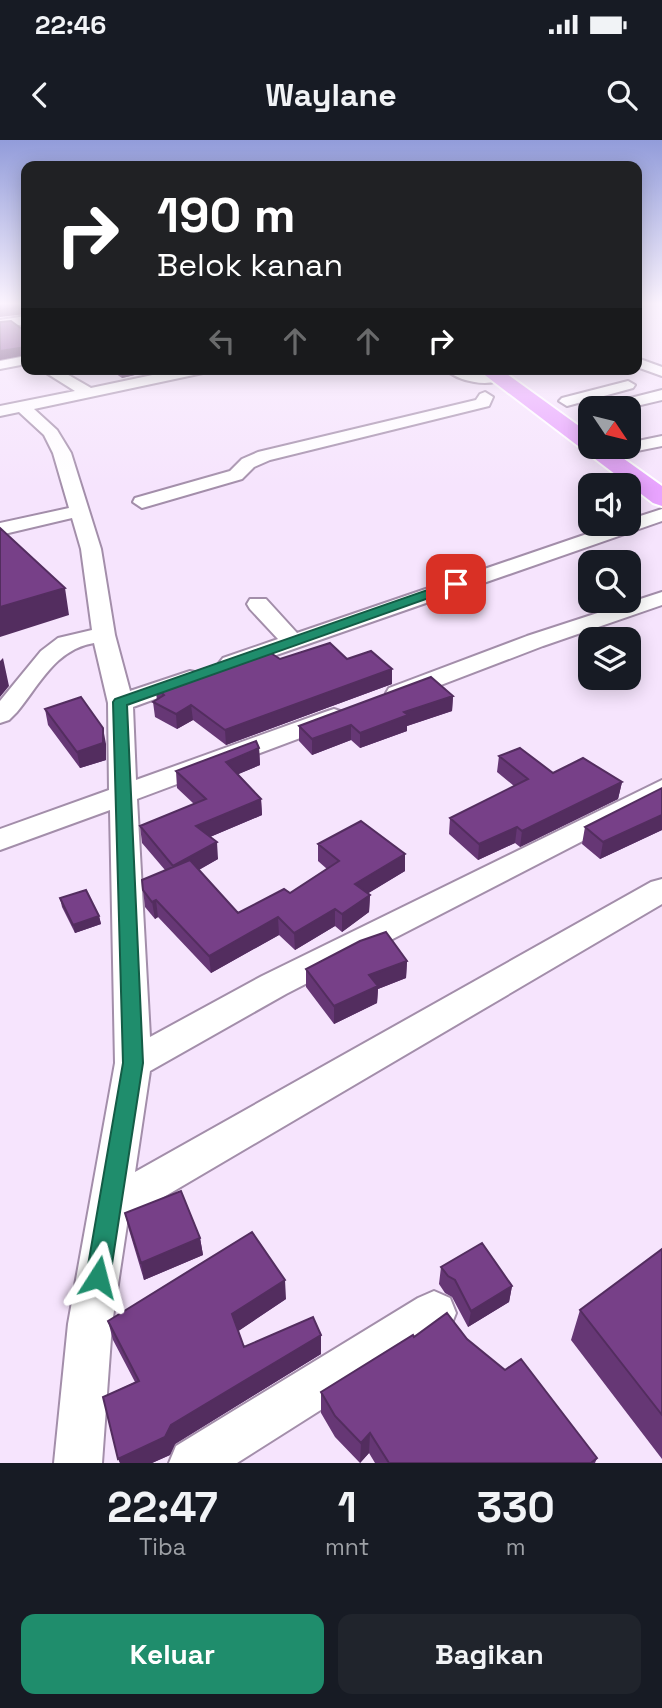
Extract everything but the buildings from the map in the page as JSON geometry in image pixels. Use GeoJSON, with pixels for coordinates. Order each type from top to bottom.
{"type":"FeatureCollection","features":[{"type":"Feature","properties":{"kind":"highway"},"geometry":{"type":"LineString","coordinates":[[505,376],[544,385],[578,409]]}},
{"type":"Feature","properties":{"kind":"highway"},"geometry":{"type":"LineString","coordinates":[[505,376],[578,436]]}},
{"type":"Feature","properties":{"kind":"highway"},"geometry":{"type":"LineString","coordinates":[[608,459],[662,498]]}},
{"type":"Feature","properties":{"kind":"street"},"geometry":{"type":"LineString","coordinates":[[58,375],[89,393]]}},
{"type":"Feature","properties":{"kind":"street"},"geometry":{"type":"LineString","coordinates":[[11,409],[174,375]]}},
{"type":"Feature","properties":{"kind":"street"},"geometry":{"type":"LineString","coordinates":[[463,375],[505,376]]}},
{"type":"Feature","properties":{"kind":"street"},"geometry":{"type":"LineString","coordinates":[[142,502],[236,475],[248,463],[264,456],[381,421],[483,403],[485,397],[505,376]]}},
{"type":"Feature","properties":{"kind":"street"},"geometry":{"type":"LineString","coordinates":[[567,401],[628,386]]}},
{"type":"Feature","properties":{"kind":"street"},"geometry":{"type":"LineString","coordinates":[[641,400],[662,395]]}},
{"type":"Feature","properties":{"kind":"street"},"geometry":{"type":"LineString","coordinates":[[11,409],[57,442],[90,549],[104,635],[120,702],[133,1063],[90,1324],[78,1463]]}},
{"type":"Feature","properties":{"kind":"street"},"geometry":{"type":"LineString","coordinates":[[0,529],[80,512]]}},
{"type":"Feature","properties":{"kind":"street"},"geometry":{"type":"LineString","coordinates":[[120,702],[662,515]]}},
{"type":"Feature","properties":{"kind":"street"},"geometry":{"type":"LineString","coordinates":[[380,699],[535,640],[662,598]]}},
{"type":"Feature","properties":{"kind":"street"},"geometry":{"type":"LineString","coordinates":[[258,604],[292,641]]}},
{"type":"Feature","properties":{"kind":"street"},"geometry":{"type":"LineString","coordinates":[[0,715],[19,696],[50,653],[66,643],[104,635]]}},
{"type":"Feature","properties":{"kind":"street"},"geometry":{"type":"LineString","coordinates":[[0,840],[354,709]]}},
{"type":"Feature","properties":{"kind":"street"},"geometry":{"type":"LineString","coordinates":[[133,1063],[274,985],[662,789]]}},
{"type":"Feature","properties":{"kind":"street"},"geometry":{"type":"LineString","coordinates":[[110,1207],[662,890]]}},
{"type":"Feature","properties":{"kind":"street"},"geometry":{"type":"LineString","coordinates":[[193,1463],[434,1313]]}},
{"type":"Feature","properties":{"kind":"route"},"geometry":{"type":"LineString","coordinates":[[98,1277],[133,1063],[120,702],[456,584]]}}]}
